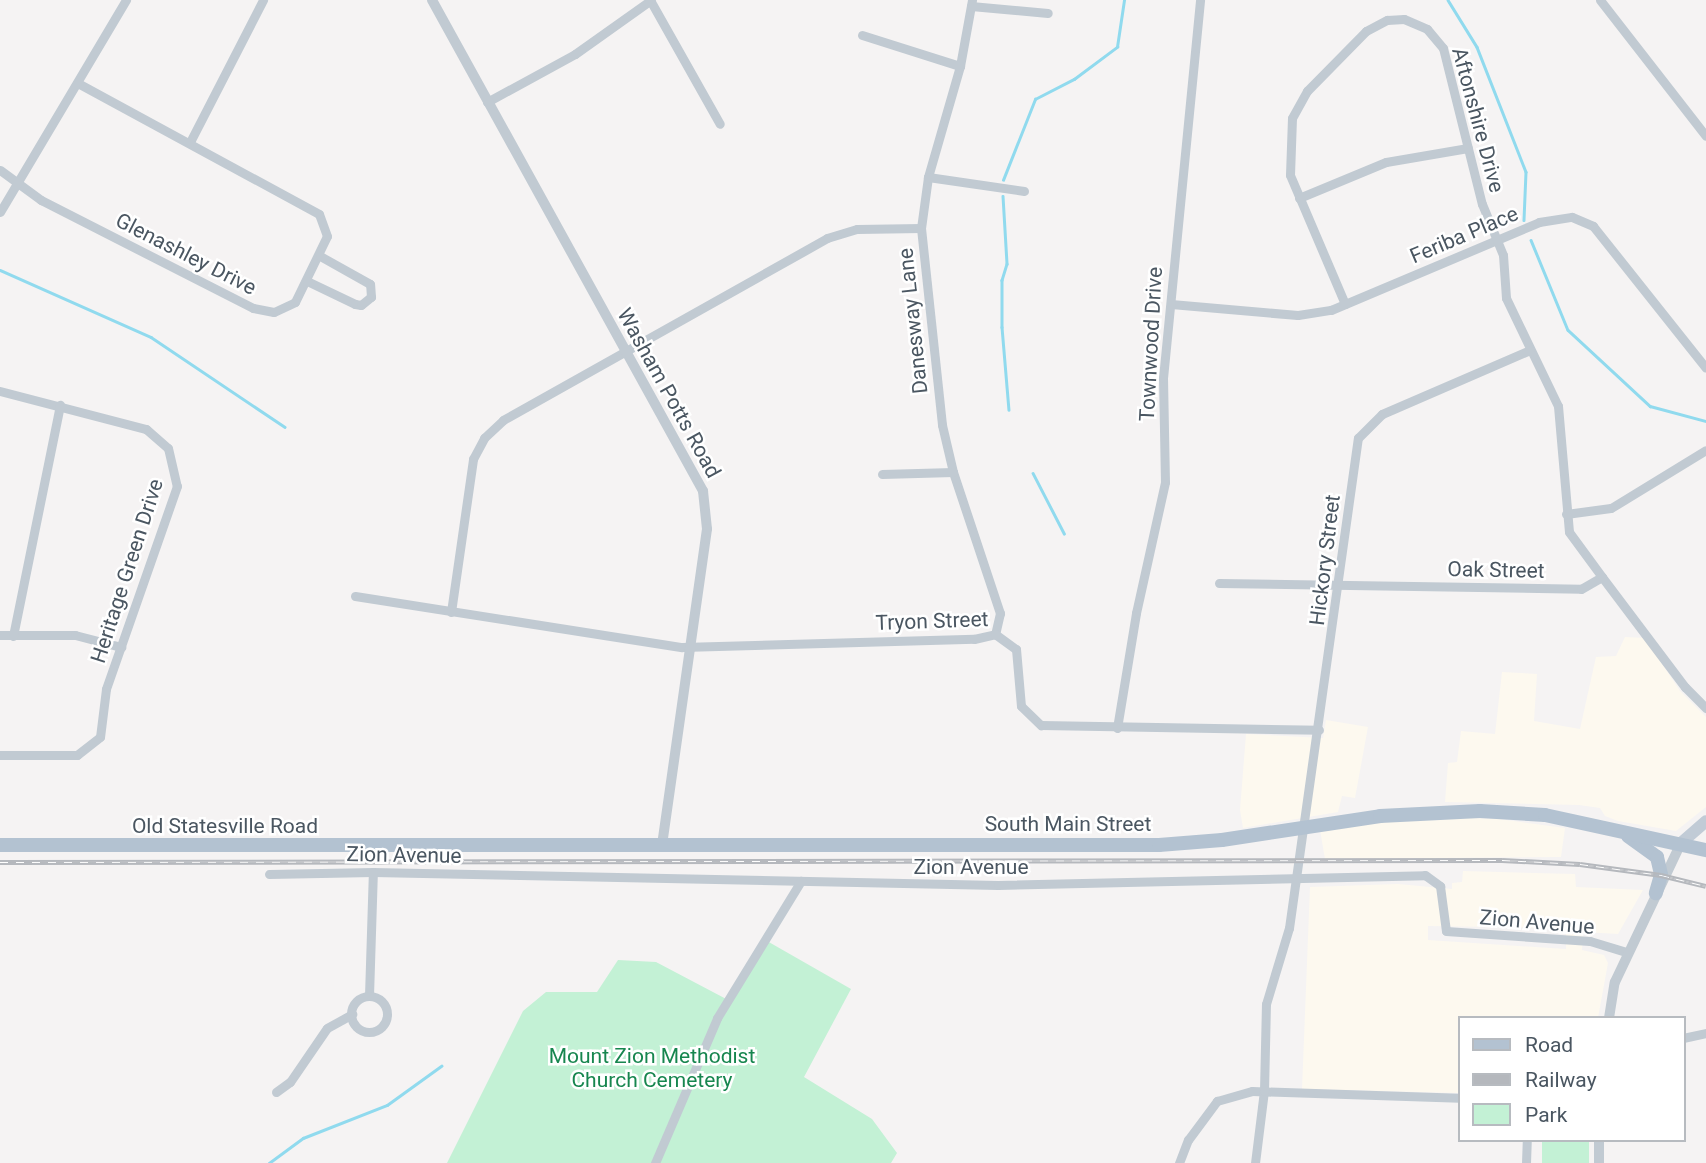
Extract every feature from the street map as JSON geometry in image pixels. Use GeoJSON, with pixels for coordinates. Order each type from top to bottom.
{"type":"FeatureCollection","features":[{"type":"Feature","properties":{"kind":"main road","name":"South Main Street"},"geometry":{"type":"LineString","coordinates":[[449,847],[662,844],[1159,845],[1451,811],[1545,815],[1608,826],[1706,850]]}},
{"type":"Feature","properties":{"kind":"main road"},"geometry":{"type":"LineString","coordinates":[[1681,843],[1706,821]]}},
{"type":"Feature","properties":{"kind":"main road"},"geometry":{"type":"LineString","coordinates":[[1608,826],[1655,853],[1661,875],[1656,893]]}},
{"type":"Feature","properties":{"kind":"main road","name":"Old Statesville Road"},"geometry":{"type":"LineString","coordinates":[[0,845],[449,847]]}},
{"type":"Feature","properties":{"kind":"street"},"geometry":{"type":"LineString","coordinates":[[0,212],[80,84],[126,0]]}},
{"type":"Feature","properties":{"kind":"street","name":"Washam Potts Road"},"geometry":{"type":"LineString","coordinates":[[432,0],[623,350],[698,478],[706,503],[707,529],[662,844]]}},
{"type":"Feature","properties":{"kind":"street"},"geometry":{"type":"LineString","coordinates":[[488,102],[575,54],[650,0],[720,124]]}},
{"type":"Feature","properties":{"kind":"street","name":"Townwood Drive"},"geometry":{"type":"LineString","coordinates":[[1116,728],[1136,612],[1164,494],[1163,379],[1200,0]]}},
{"type":"Feature","properties":{"kind":"street"},"geometry":{"type":"LineString","coordinates":[[1600,0],[1706,136]]}},
{"type":"Feature","properties":{"kind":"street"},"geometry":{"type":"LineString","coordinates":[[190,142],[261,1]]}},
{"type":"Feature","properties":{"kind":"street"},"geometry":{"type":"LineString","coordinates":[[971,3],[1048,13]]}},
{"type":"Feature","properties":{"kind":"street","name":"Danesway Lane"},"geometry":{"type":"LineString","coordinates":[[971,3],[960,66],[928,177],[921,228],[938,397],[953,472],[1000,613],[995,634]]}},
{"type":"Feature","properties":{"kind":"street","name":"Aftonshire Drive"},"geometry":{"type":"LineString","coordinates":[[1345,304],[1299,198],[1287,151],[1295,108],[1366,31],[1387,20],[1412,20],[1437,40],[1482,204],[1503,255],[1506,298],[1558,406],[1565,448],[1566,514],[1574,541],[1602,577]]}},
{"type":"Feature","properties":{"kind":"street"},"geometry":{"type":"LineString","coordinates":[[862,35],[960,66]]}},
{"type":"Feature","properties":{"kind":"street","name":"Glenashley Drive"},"geometry":{"type":"LineString","coordinates":[[0,170],[17,185],[263,312],[286,309],[307,281],[327,236],[325,224],[312,207],[80,84]]}},
{"type":"Feature","properties":{"kind":"street"},"geometry":{"type":"LineString","coordinates":[[1299,198],[1386,162],[1468,148]]}},
{"type":"Feature","properties":{"kind":"street"},"geometry":{"type":"LineString","coordinates":[[928,177],[1024,191]]}},
{"type":"Feature","properties":{"kind":"street","name":"Feriba Place"},"geometry":{"type":"LineString","coordinates":[[1171,304],[1297,315],[1345,304],[1552,218],[1587,222],[1706,368]]}},
{"type":"Feature","properties":{"kind":"street"},"geometry":{"type":"LineString","coordinates":[[451,612],[471,467],[478,447],[509,416],[827,238],[857,229],[921,228]]}},
{"type":"Feature","properties":{"kind":"street"},"geometry":{"type":"LineString","coordinates":[[307,281],[355,304],[361,305],[371,297],[370,284],[320,256]]}},
{"type":"Feature","properties":{"kind":"street","name":"Hickory Street"},"geometry":{"type":"LineString","coordinates":[[1255,1163],[1264,1091],[1266,1004],[1287,938],[1362,430],[1382,414],[1530,350]]}},
{"type":"Feature","properties":{"kind":"street","name":"Heritage Green Drive"},"geometry":{"type":"LineString","coordinates":[[0,391],[146,429],[167,448],[176,471],[173,502],[106,689],[103,727],[94,745],[77,755],[0,755]]}},
{"type":"Feature","properties":{"kind":"street"},"geometry":{"type":"LineString","coordinates":[[13,636],[60,405]]}},
{"type":"Feature","properties":{"kind":"street"},"geometry":{"type":"LineString","coordinates":[[1566,514],[1611,508],[1706,450]]}},
{"type":"Feature","properties":{"kind":"street"},"geometry":{"type":"LineString","coordinates":[[882,474],[953,472]]}},
{"type":"Feature","properties":{"kind":"street"},"geometry":{"type":"LineString","coordinates":[[1602,577],[1685,687],[1706,708]]}},
{"type":"Feature","properties":{"kind":"street","name":"Oak Street"},"geometry":{"type":"LineString","coordinates":[[1219,583],[1581,589],[1602,577]]}},
{"type":"Feature","properties":{"kind":"street","name":"Tryon Street"},"geometry":{"type":"LineString","coordinates":[[355,596],[690,647],[974,639],[995,634],[1016,649],[1019,699],[1033,721],[1047,726],[1319,730]]}},
{"type":"Feature","properties":{"kind":"street"},"geometry":{"type":"LineString","coordinates":[[0,635],[93,637],[121,647]]}},
{"type":"Feature","properties":{"kind":"street"},"geometry":{"type":"LineString","coordinates":[[1609,1016],[1615,982],[1627,952],[1681,843]]}},
{"type":"Feature","properties":{"kind":"street"},"geometry":{"type":"LineString","coordinates":[[369,996],[373,872]]}},
{"type":"Feature","properties":{"kind":"street","name":"Zion Avenue"},"geometry":{"type":"LineString","coordinates":[[269,874],[373,872],[999,885],[1425,875],[1440,886],[1446,931],[1590,941],[1627,952]]}},
{"type":"Feature","properties":{"kind":"street"},"geometry":{"type":"LineString","coordinates":[[655,1163],[717,1018],[801,881]]}},
{"type":"Feature","properties":{"kind":"street"},"geometry":{"type":"LineString","coordinates":[[276,1092],[290,1082],[327,1028],[352,1014],[357,1001],[369,996],[379,999],[386,1009],[382,1026],[362,1030],[352,1014]]}},
{"type":"Feature","properties":{"kind":"street"},"geometry":{"type":"LineString","coordinates":[[1685,1038],[1706,1033]]}},
{"type":"Feature","properties":{"kind":"street"},"geometry":{"type":"LineString","coordinates":[[1179,1163],[1188,1140],[1217,1101],[1264,1091],[1458,1098]]}},
{"type":"Feature","properties":{"kind":"street"},"geometry":{"type":"LineString","coordinates":[[1526,1163],[1527,1142]]}},
{"type":"Feature","properties":{"kind":"street"},"geometry":{"type":"LineString","coordinates":[[1599,1163],[1600,1142]]}},
{"type":"Feature","properties":{"kind":"shaded area"},"geometry":{"type":"Polygon","coordinates":[[[1625,637],[1645,638],[1680,691],[1706,717],[1706,807],[1676,831],[1618,821],[1605,816],[1600,808],[1579,805],[1445,802],[1448,763],[1457,762],[1461,731],[1495,734],[1502,672],[1537,674],[1534,721],[1580,729],[1596,657],[1616,656],[1625,637]]]}},
{"type":"Feature","properties":{"kind":"shaded area"},"geometry":{"type":"Polygon","coordinates":[[[1326,720],[1368,727],[1355,798],[1342,796],[1338,812],[1243,828],[1240,810],[1246,734],[1323,738],[1326,720]]]}},
{"type":"Feature","properties":{"kind":"shaded area"},"geometry":{"type":"Polygon","coordinates":[[[1423,817],[1499,819],[1565,828],[1561,857],[1325,859],[1320,830],[1423,817]]]}},
{"type":"Feature","properties":{"kind":"shaded area"},"geometry":{"type":"Polygon","coordinates":[[[1463,871],[1575,874],[1576,887],[1643,890],[1618,934],[1583,932],[1582,950],[1604,955],[1608,963],[1598,1016],[1458,1016],[1458,1093],[1302,1089],[1310,887],[1398,884],[1452,889],[1452,883],[1462,882],[1463,871]],[[1428,926],[1428,940],[1566,949],[1566,928],[1428,926]]]}},
{"type":"Feature","properties":{"kind":"green space","name":"Mount Zion Methodist Church Cemetery"},"geometry":{"type":"Polygon","coordinates":[[[767,941],[851,989],[804,1077],[872,1119],[897,1153],[891,1163],[447,1163],[523,1011],[546,992],[597,992],[618,960],[656,962],[730,1001],[767,941]]]}},
{"type":"Feature","properties":{"kind":"green space"},"geometry":{"type":"Polygon","coordinates":[[[1542,1142],[1589,1142],[1589,1163],[1542,1163],[1542,1142]]]}},
{"type":"Feature","properties":{"kind":"waterway"},"geometry":{"type":"LineString","coordinates":[[1003,180],[1035,99],[1074,79],[1117,47],[1124,0]]}},
{"type":"Feature","properties":{"kind":"waterway"},"geometry":{"type":"LineString","coordinates":[[1448,0],[1477,47],[1526,172],[1524,220]]}},
{"type":"Feature","properties":{"kind":"waterway"},"geometry":{"type":"LineString","coordinates":[[1003,196],[1007,264],[1002,280],[1002,327],[1009,410]]}},
{"type":"Feature","properties":{"kind":"waterway"},"geometry":{"type":"LineString","coordinates":[[1531,240],[1568,330],[1650,406],[1706,421]]}},
{"type":"Feature","properties":{"kind":"waterway"},"geometry":{"type":"LineString","coordinates":[[0,270],[151,337],[285,427]]}},
{"type":"Feature","properties":{"kind":"waterway"},"geometry":{"type":"LineString","coordinates":[[1033,473],[1064,533]]}},
{"type":"Feature","properties":{"kind":"waterway"},"geometry":{"type":"LineString","coordinates":[[269,1163],[303,1138],[387,1105],[441,1066]]}},
{"type":"Feature","properties":{"kind":"railway"},"geometry":{"type":"LineString","coordinates":[[0,862],[1502,860],[1580,864],[1661,875],[1706,886]]}}]}
